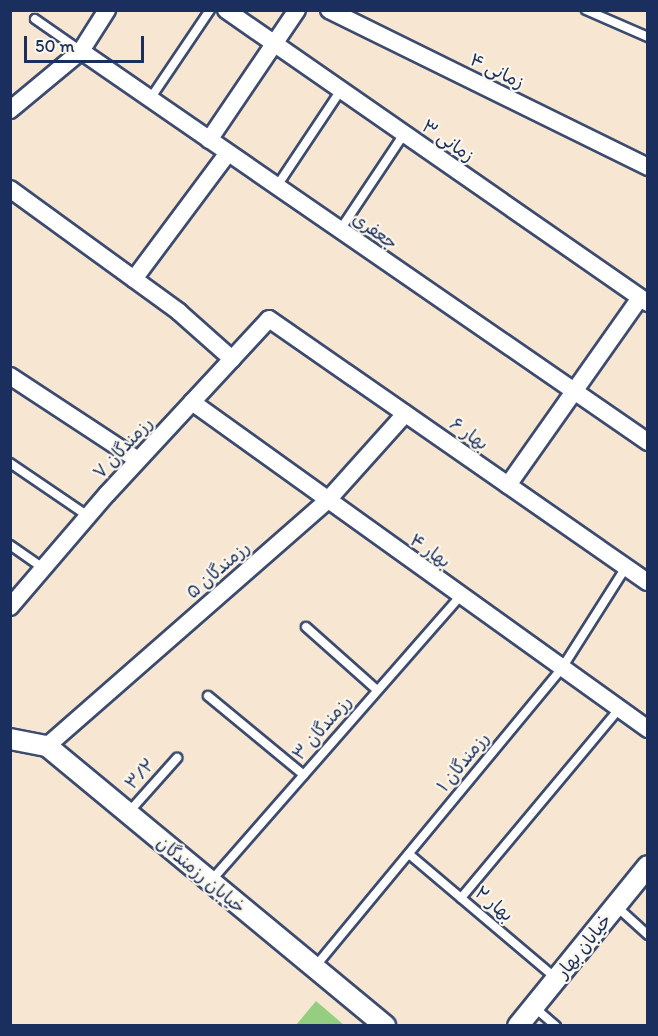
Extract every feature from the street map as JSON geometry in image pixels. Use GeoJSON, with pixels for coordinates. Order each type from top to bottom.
{"type":"FeatureCollection","features":[{"type":"Feature","properties":{"kind":"street"},"geometry":{"type":"LineString","coordinates":[[10,110],[81,51],[107,10]]}},
{"type":"Feature","properties":{"kind":"street","name":"زمانی ۳"},"geometry":{"type":"LineString","coordinates":[[226,10],[644,300]]}},
{"type":"Feature","properties":{"kind":"street"},"geometry":{"type":"LineString","coordinates":[[209,140],[297,10]]}},
{"type":"Feature","properties":{"kind":"street","name":"زمانی ۴"},"geometry":{"type":"LineString","coordinates":[[329,10],[648,167]]}},
{"type":"Feature","properties":{"kind":"street","name":"جعفری"},"geometry":{"type":"LineString","coordinates":[[81,51],[648,442]]}},
{"type":"Feature","properties":{"kind":"street"},"geometry":{"type":"LineString","coordinates":[[134,279],[228,153]]}},
{"type":"Feature","properties":{"kind":"street"},"geometry":{"type":"LineString","coordinates":[[10,189],[134,279],[232,359]]}},
{"type":"Feature","properties":{"kind":"street"},"geometry":{"type":"LineString","coordinates":[[508,485],[644,300]]}},
{"type":"Feature","properties":{"kind":"street","name":"رزمندگان ۷"},"geometry":{"type":"LineString","coordinates":[[10,607],[138,460],[269,319]]}},
{"type":"Feature","properties":{"kind":"street","name":"بهار ۶"},"geometry":{"type":"LineString","coordinates":[[269,319],[648,582]]}},
{"type":"Feature","properties":{"kind":"street"},"geometry":{"type":"LineString","coordinates":[[10,376],[138,460]]}},
{"type":"Feature","properties":{"kind":"street","name":"بهار ۴"},"geometry":{"type":"LineString","coordinates":[[192,402],[648,729]]}},
{"type":"Feature","properties":{"kind":"street","name":"رزمندگان ۵"},"geometry":{"type":"LineString","coordinates":[[46,746],[327,501],[405,414]]}},
{"type":"Feature","properties":{"kind":"street","name":"خیابان رزمندگان"},"geometry":{"type":"LineString","coordinates":[[10,739],[46,746],[385,1026]]}},
{"type":"Feature","properties":{"kind":"street","name":"خیابان بهار"},"geometry":{"type":"LineString","coordinates":[[518,1026],[648,866]]}},
{"type":"Feature","properties":{"kind":"lane"},"geometry":{"type":"LineString","coordinates":[[150,99],[210,10]]}},
{"type":"Feature","properties":{"kind":"lane"},"geometry":{"type":"LineString","coordinates":[[586,10],[648,38]]}},
{"type":"Feature","properties":{"kind":"lane"},"geometry":{"type":"LineString","coordinates":[[35,19],[81,51]]}},
{"type":"Feature","properties":{"kind":"lane"},"geometry":{"type":"LineString","coordinates":[[277,186],[341,90]]}},
{"type":"Feature","properties":{"kind":"lane"},"geometry":{"type":"LineString","coordinates":[[340,230],[404,134]]}},
{"type":"Feature","properties":{"kind":"lane"},"geometry":{"type":"LineString","coordinates":[[10,462],[88,516]]}},
{"type":"Feature","properties":{"kind":"lane"},"geometry":{"type":"LineString","coordinates":[[10,545],[43,568]]}},
{"type":"Feature","properties":{"kind":"lane","name":"رزمندگان ۱"},"geometry":{"type":"LineString","coordinates":[[314,968],[562,668],[626,567]]}},
{"type":"Feature","properties":{"kind":"lane","name":"رزمندگان ۳"},"geometry":{"type":"LineString","coordinates":[[210,882],[460,596]]}},
{"type":"Feature","properties":{"kind":"lane"},"geometry":{"type":"LineString","coordinates":[[306,627],[377,690]]}},
{"type":"Feature","properties":{"kind":"lane"},"geometry":{"type":"LineString","coordinates":[[208,696],[304,775]]}},
{"type":"Feature","properties":{"kind":"lane"},"geometry":{"type":"LineString","coordinates":[[461,898],[619,709]]}},
{"type":"Feature","properties":{"kind":"lane","name":"۳/۲"},"geometry":{"type":"LineString","coordinates":[[127,813],[177,758]]}},
{"type":"Feature","properties":{"kind":"lane","name":"بهار ۲"},"geometry":{"type":"LineString","coordinates":[[408,854],[558,979]]}},
{"type":"Feature","properties":{"kind":"lane"},"geometry":{"type":"LineString","coordinates":[[616,906],[648,935]]}},
{"type":"Feature","properties":{"kind":"lane"},"geometry":{"type":"LineString","coordinates":[[534,1007],[556,1026]]}},
{"type":"Feature","properties":{"kind":"green space"},"geometry":{"type":"Polygon","coordinates":[[[316,1001],[344,1025],[296,1025],[316,1001]]]}}]}
